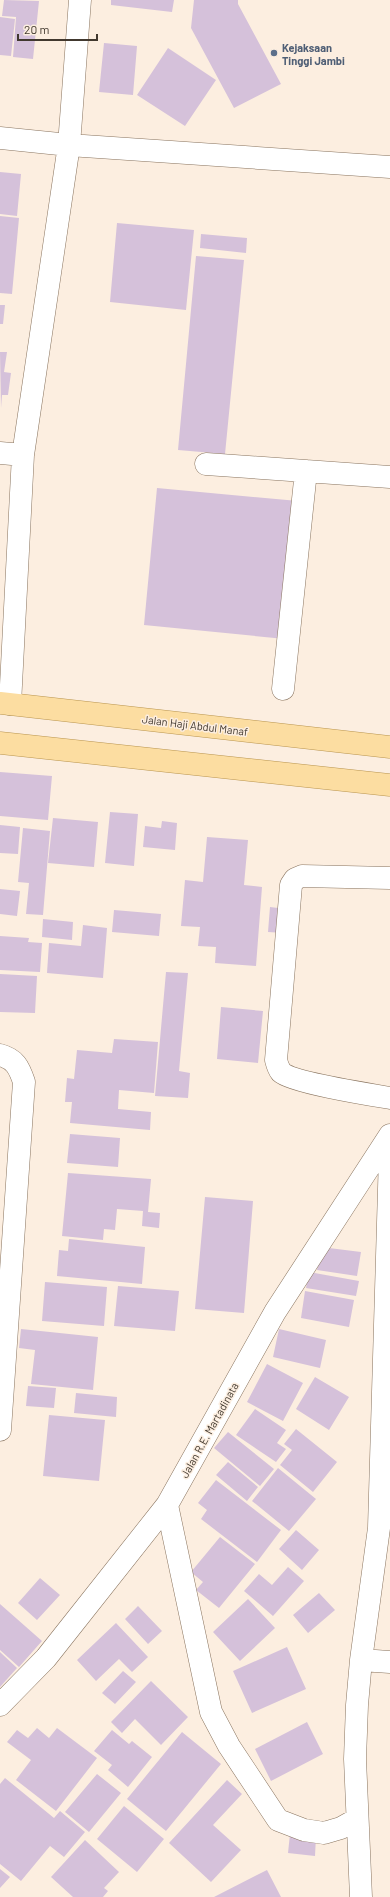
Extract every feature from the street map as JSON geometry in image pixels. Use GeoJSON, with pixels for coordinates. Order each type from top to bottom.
{"type":"FeatureCollection","features":[{"type":"Feature","properties":{"kind":"main road","name":"Jalan Haji Abdul Manaf"},"geometry":{"type":"LineString","coordinates":[[5,703],[390,747]]}},
{"type":"Feature","properties":{"kind":"main road"},"geometry":{"type":"LineString","coordinates":[[0,743],[390,784]]}},
{"type":"Feature","properties":{"kind":"street"},"geometry":{"type":"LineString","coordinates":[[5,703],[23,455],[69,145],[80,0]]}},
{"type":"Feature","properties":{"kind":"street"},"geometry":{"type":"LineString","coordinates":[[0,138],[69,145],[390,168]]}},
{"type":"Feature","properties":{"kind":"street"},"geometry":{"type":"LineString","coordinates":[[0,453],[23,455]]}},
{"type":"Feature","properties":{"kind":"street"},"geometry":{"type":"LineString","coordinates":[[206,464],[390,477]]}},
{"type":"Feature","properties":{"kind":"street"},"geometry":{"type":"LineString","coordinates":[[283,689],[306,471]]}},
{"type":"Feature","properties":{"kind":"street"},"geometry":{"type":"LineString","coordinates":[[390,878],[302,876],[295,879],[291,885],[276,1060],[278,1067],[286,1075],[331,1087],[390,1098]]}},
{"type":"Feature","properties":{"kind":"street"},"geometry":{"type":"LineString","coordinates":[[0,1054],[11,1058],[19,1067],[24,1082],[0,1430]]}},
{"type":"Feature","properties":{"kind":"street","name":"Jalan R.E. Martadinata"},"geometry":{"type":"LineString","coordinates":[[0,1705],[46,1658],[167,1505],[276,1312],[390,1135]]}},
{"type":"Feature","properties":{"kind":"street"},"geometry":{"type":"LineString","coordinates":[[361,1897],[355,1759],[361,1660],[378,1528],[390,1155]]}},
{"type":"Feature","properties":{"kind":"street"},"geometry":{"type":"LineString","coordinates":[[167,1505],[211,1712],[229,1746],[278,1820],[304,1830],[324,1833],[341,1828],[357,1819]]}},
{"type":"Feature","properties":{"kind":"street"},"geometry":{"type":"LineString","coordinates":[[361,1660],[390,1662]]}},
{"type":"Feature","properties":{"kind":"building"},"geometry":{"type":"Polygon","coordinates":[[[4,0],[39,1],[33,59],[13,57],[16,17],[2,16],[4,0]]]}},
{"type":"Feature","properties":{"kind":"building"},"geometry":{"type":"Polygon","coordinates":[[[111,0],[174,0],[172,12],[111,5],[111,0]]]}},
{"type":"Feature","properties":{"kind":"building"},"geometry":{"type":"Polygon","coordinates":[[[194,0],[238,0],[238,4],[281,84],[234,108],[191,28],[194,0]]]}},
{"type":"Feature","properties":{"kind":"building"},"geometry":{"type":"Polygon","coordinates":[[[0,17],[15,19],[11,56],[0,55],[0,17]]]}},
{"type":"Feature","properties":{"kind":"building"},"geometry":{"type":"Polygon","coordinates":[[[104,43],[137,46],[133,95],[99,92],[104,43]]]}},
{"type":"Feature","properties":{"kind":"building"},"geometry":{"type":"Polygon","coordinates":[[[168,48],[216,80],[185,126],[137,95],[168,48]]]}},
{"type":"Feature","properties":{"kind":"building"},"geometry":{"type":"Polygon","coordinates":[[[0,172],[21,174],[17,216],[0,214],[0,172]]]}},
{"type":"Feature","properties":{"kind":"building"},"geometry":{"type":"Polygon","coordinates":[[[0,216],[19,218],[12,294],[0,293],[0,216]]]}},
{"type":"Feature","properties":{"kind":"building"},"geometry":{"type":"Polygon","coordinates":[[[117,223],[194,230],[186,310],[110,302],[117,223]]]}},
{"type":"Feature","properties":{"kind":"building"},"geometry":{"type":"Polygon","coordinates":[[[201,234],[247,238],[246,253],[200,248],[201,234]]]}},
{"type":"Feature","properties":{"kind":"building"},"geometry":{"type":"Polygon","coordinates":[[[196,256],[244,260],[225,454],[178,450],[196,256]]]}},
{"type":"Feature","properties":{"kind":"building"},"geometry":{"type":"Polygon","coordinates":[[[0,305],[5,305],[3,324],[0,324],[0,305]]]}},
{"type":"Feature","properties":{"kind":"building"},"geometry":{"type":"Polygon","coordinates":[[[0,352],[7,352],[4,372],[11,373],[8,395],[2,395],[1,408],[0,352]]]}},
{"type":"Feature","properties":{"kind":"building"},"geometry":{"type":"Polygon","coordinates":[[[157,488],[298,501],[285,639],[144,625],[157,488]]]}},
{"type":"Feature","properties":{"kind":"building"},"geometry":{"type":"Polygon","coordinates":[[[0,772],[52,776],[48,820],[0,816],[0,772]]]}},
{"type":"Feature","properties":{"kind":"building"},"geometry":{"type":"Polygon","coordinates":[[[110,812],[138,814],[134,866],[105,863],[110,812]]]}},
{"type":"Feature","properties":{"kind":"building"},"geometry":{"type":"Polygon","coordinates":[[[53,818],[98,822],[94,867],[48,863],[53,818]]]}},
{"type":"Feature","properties":{"kind":"building"},"geometry":{"type":"Polygon","coordinates":[[[162,821],[177,823],[175,850],[143,847],[145,826],[161,828],[162,821]]]}},
{"type":"Feature","properties":{"kind":"building"},"geometry":{"type":"Polygon","coordinates":[[[0,825],[20,827],[18,854],[0,853],[0,825]]]}},
{"type":"Feature","properties":{"kind":"building"},"geometry":{"type":"Polygon","coordinates":[[[23,828],[50,831],[43,915],[26,914],[29,883],[18,882],[23,828]]]}},
{"type":"Feature","properties":{"kind":"building"},"geometry":{"type":"Polygon","coordinates":[[[207,837],[248,840],[244,885],[262,887],[256,966],[215,963],[216,947],[198,946],[200,927],[181,926],[185,880],[203,882],[207,837]]]}},
{"type":"Feature","properties":{"kind":"building"},"geometry":{"type":"Polygon","coordinates":[[[0,889],[20,891],[17,916],[0,914],[0,889]]]}},
{"type":"Feature","properties":{"kind":"building"},"geometry":{"type":"Polygon","coordinates":[[[270,907],[286,909],[284,933],[268,932],[270,907]]]}},
{"type":"Feature","properties":{"kind":"building"},"geometry":{"type":"Polygon","coordinates":[[[114,910],[161,914],[159,936],[112,932],[114,910]]]}},
{"type":"Feature","properties":{"kind":"building"},"geometry":{"type":"Polygon","coordinates":[[[43,919],[73,922],[72,940],[42,937],[43,919]]]}},
{"type":"Feature","properties":{"kind":"building"},"geometry":{"type":"Polygon","coordinates":[[[83,925],[107,928],[103,978],[47,973],[49,943],[81,946],[83,925]]]}},
{"type":"Feature","properties":{"kind":"building"},"geometry":{"type":"Polygon","coordinates":[[[0,936],[29,938],[28,942],[42,943],[40,972],[0,970],[0,936]]]}},
{"type":"Feature","properties":{"kind":"building"},"geometry":{"type":"Polygon","coordinates":[[[166,972],[188,973],[179,1071],[190,1073],[188,1098],[155,1096],[166,972]]]}},
{"type":"Feature","properties":{"kind":"building"},"geometry":{"type":"Polygon","coordinates":[[[0,974],[37,976],[35,1013],[0,1012],[0,974]]]}},
{"type":"Feature","properties":{"kind":"building"},"geometry":{"type":"Polygon","coordinates":[[[221,1007],[263,1011],[258,1063],[217,1059],[221,1007]]]}},
{"type":"Feature","properties":{"kind":"building"},"geometry":{"type":"Polygon","coordinates":[[[114,1039],[158,1042],[154,1093],[119,1090],[118,1109],[151,1112],[150,1130],[70,1123],[72,1102],[65,1102],[67,1078],[74,1079],[77,1050],[112,1053],[114,1039]]]}},
{"type":"Feature","properties":{"kind":"building"},"geometry":{"type":"Polygon","coordinates":[[[70,1134],[120,1138],[118,1167],[67,1163],[70,1134]]]}},
{"type":"Feature","properties":{"kind":"building"},"geometry":{"type":"Polygon","coordinates":[[[68,1173],[151,1179],[148,1212],[160,1213],[159,1228],[142,1226],[143,1211],[117,1209],[115,1230],[104,1229],[103,1240],[62,1236],[68,1173]]]}},
{"type":"Feature","properties":{"kind":"building"},"geometry":{"type":"Polygon","coordinates":[[[205,1197],[253,1201],[244,1313],[195,1309],[205,1197]]]}},
{"type":"Feature","properties":{"kind":"building"},"geometry":{"type":"Polygon","coordinates":[[[69,1239],[145,1247],[142,1284],[57,1276],[59,1250],[68,1251],[69,1239]]]}},
{"type":"Feature","properties":{"kind":"building"},"geometry":{"type":"Polygon","coordinates":[[[321,1247],[361,1252],[357,1276],[317,1270],[321,1247]]]}},
{"type":"Feature","properties":{"kind":"building"},"geometry":{"type":"Polygon","coordinates":[[[309,1272],[359,1281],[356,1296],[306,1288],[309,1272]]]}},
{"type":"Feature","properties":{"kind":"building"},"geometry":{"type":"Polygon","coordinates":[[[45,1282],[107,1287],[104,1326],[42,1321],[45,1282]]]}},
{"type":"Feature","properties":{"kind":"building"},"geometry":{"type":"Polygon","coordinates":[[[118,1286],[179,1291],[175,1331],[114,1326],[118,1286]]]}},
{"type":"Feature","properties":{"kind":"building"},"geometry":{"type":"Polygon","coordinates":[[[305,1291],[354,1300],[349,1327],[301,1318],[305,1291]]]}},
{"type":"Feature","properties":{"kind":"building"},"geometry":{"type":"Polygon","coordinates":[[[21,1329],[98,1337],[93,1390],[31,1384],[35,1350],[19,1348],[21,1329]]]}},
{"type":"Feature","properties":{"kind":"building"},"geometry":{"type":"Polygon","coordinates":[[[279,1329],[326,1340],[320,1368],[273,1357],[279,1329]]]}},
{"type":"Feature","properties":{"kind":"building"},"geometry":{"type":"Polygon","coordinates":[[[267,1364],[303,1383],[283,1421],[247,1402],[267,1364]]]}},
{"type":"Feature","properties":{"kind":"building"},"geometry":{"type":"Polygon","coordinates":[[[315,1377],[349,1397],[329,1430],[296,1409],[315,1377]]]}},
{"type":"Feature","properties":{"kind":"building"},"geometry":{"type":"Polygon","coordinates":[[[28,1386],[56,1388],[54,1408],[26,1406],[28,1386]]]}},
{"type":"Feature","properties":{"kind":"building"},"geometry":{"type":"Polygon","coordinates":[[[76,1393],[117,1397],[116,1417],[74,1413],[76,1393]]]}},
{"type":"Feature","properties":{"kind":"building"},"geometry":{"type":"Polygon","coordinates":[[[255,1409],[286,1430],[277,1443],[286,1449],[276,1462],[236,1435],[255,1409]]]}},
{"type":"Feature","properties":{"kind":"building"},"geometry":{"type":"Polygon","coordinates":[[[49,1415],[105,1420],[99,1481],[43,1476],[49,1415]]]}},
{"type":"Feature","properties":{"kind":"building"},"geometry":{"type":"Polygon","coordinates":[[[296,1429],[337,1462],[313,1492],[280,1465],[292,1450],[284,1444],[296,1429]]]}},
{"type":"Feature","properties":{"kind":"building"},"geometry":{"type":"Polygon","coordinates":[[[228,1432],[274,1469],[260,1486],[214,1448],[228,1432]]]}},
{"type":"Feature","properties":{"kind":"building"},"geometry":{"type":"Polygon","coordinates":[[[228,1462],[258,1487],[247,1501],[216,1475],[228,1462]]]}},
{"type":"Feature","properties":{"kind":"building"},"geometry":{"type":"Polygon","coordinates":[[[278,1468],[316,1499],[289,1531],[252,1501],[278,1468]]]}},
{"type":"Feature","properties":{"kind":"building"},"geometry":{"type":"Polygon","coordinates":[[[216,1480],[281,1530],[257,1562],[201,1519],[207,1510],[198,1503],[216,1480]]]}},
{"type":"Feature","properties":{"kind":"building"},"geometry":{"type":"Polygon","coordinates":[[[296,1530],[319,1550],[302,1570],[279,1549],[296,1530]]]}},
{"type":"Feature","properties":{"kind":"building"},"geometry":{"type":"Polygon","coordinates":[[[220,1537],[255,1564],[219,1608],[196,1590],[203,1582],[191,1572],[220,1537]]]}},
{"type":"Feature","properties":{"kind":"building"},"geometry":{"type":"Polygon","coordinates":[[[288,1567],[304,1581],[273,1616],[244,1591],[259,1574],[272,1585],[288,1567]]]}},
{"type":"Feature","properties":{"kind":"building"},"geometry":{"type":"Polygon","coordinates":[[[40,1578],[60,1595],[37,1620],[18,1603],[40,1578]]]}},
{"type":"Feature","properties":{"kind":"building"},"geometry":{"type":"Polygon","coordinates":[[[319,1593],[335,1610],[308,1633],[293,1615],[319,1593]]]}},
{"type":"Feature","properties":{"kind":"building"},"geometry":{"type":"Polygon","coordinates":[[[248,1599],[275,1628],[240,1661],[213,1632],[248,1599]]]}},
{"type":"Feature","properties":{"kind":"building"},"geometry":{"type":"Polygon","coordinates":[[[0,1604],[42,1641],[19,1667],[0,1650],[0,1604]]]}},
{"type":"Feature","properties":{"kind":"building"},"geometry":{"type":"Polygon","coordinates":[[[138,1606],[162,1631],[148,1644],[125,1619],[138,1606]]]}},
{"type":"Feature","properties":{"kind":"building"},"geometry":{"type":"Polygon","coordinates":[[[116,1623],[148,1657],[132,1672],[119,1659],[96,1681],[77,1660],[116,1623]]]}},
{"type":"Feature","properties":{"kind":"building"},"geometry":{"type":"Polygon","coordinates":[[[287,1647],[306,1689],[252,1713],[233,1671],[287,1647]]]}},
{"type":"Feature","properties":{"kind":"building"},"geometry":{"type":"Polygon","coordinates":[[[0,1652],[17,1668],[0,1687],[0,1652]]]}},
{"type":"Feature","properties":{"kind":"building"},"geometry":{"type":"Polygon","coordinates":[[[123,1671],[136,1682],[115,1704],[102,1693],[123,1671]]]}},
{"type":"Feature","properties":{"kind":"building"},"geometry":{"type":"Polygon","coordinates":[[[151,1681],[188,1717],[161,1745],[135,1719],[122,1733],[111,1722],[151,1681]]]}},
{"type":"Feature","properties":{"kind":"building"},"geometry":{"type":"Polygon","coordinates":[[[307,1722],[323,1754],[271,1781],[255,1749],[307,1722]]]}},
{"type":"Feature","properties":{"kind":"building"},"geometry":{"type":"Polygon","coordinates":[[[37,1728],[49,1738],[57,1728],[97,1758],[56,1811],[16,1780],[31,1760],[7,1742],[17,1730],[28,1738],[37,1728]]]}},
{"type":"Feature","properties":{"kind":"building"},"geometry":{"type":"Polygon","coordinates":[[[112,1730],[129,1744],[132,1741],[152,1757],[128,1787],[108,1770],[112,1765],[94,1751],[112,1730]]]}},
{"type":"Feature","properties":{"kind":"building"},"geometry":{"type":"Polygon","coordinates":[[[182,1732],[221,1764],[166,1831],[127,1799],[182,1732]]]}},
{"type":"Feature","properties":{"kind":"building"},"geometry":{"type":"Polygon","coordinates":[[[97,1774],[121,1793],[89,1832],[65,1812],[97,1774]]]}},
{"type":"Feature","properties":{"kind":"building"},"geometry":{"type":"Polygon","coordinates":[[[5,1778],[54,1818],[60,1811],[85,1832],[64,1857],[50,1846],[21,1881],[0,1864],[0,1784],[5,1778]]]}},
{"type":"Feature","properties":{"kind":"building"},"geometry":{"type":"Polygon","coordinates":[[[227,1780],[242,1794],[213,1825],[241,1850],[211,1882],[169,1843],[227,1780]]]}},
{"type":"Feature","properties":{"kind":"building"},"geometry":{"type":"Polygon","coordinates":[[[124,1806],[164,1839],[137,1872],[97,1839],[124,1806]]]}},
{"type":"Feature","properties":{"kind":"building"},"geometry":{"type":"Polygon","coordinates":[[[290,1834],[316,1836],[315,1856],[288,1853],[290,1834]]]}},
{"type":"Feature","properties":{"kind":"building"},"geometry":{"type":"Polygon","coordinates":[[[85,1840],[119,1872],[104,1888],[108,1891],[103,1897],[73,1897],[51,1877],[85,1840]]]}},
{"type":"Feature","properties":{"kind":"building"},"geometry":{"type":"Polygon","coordinates":[[[0,1869],[10,1877],[0,1888],[0,1869]]]}},
{"type":"Feature","properties":{"kind":"building"},"geometry":{"type":"Polygon","coordinates":[[[267,1870],[281,1897],[214,1897],[267,1870]]]}},
{"type":"Feature","properties":{"kind":"place","name":"Kejaksaan Tinggi Jambi"},"geometry":{"type":"Point","coordinates":[274,53]}}]}
